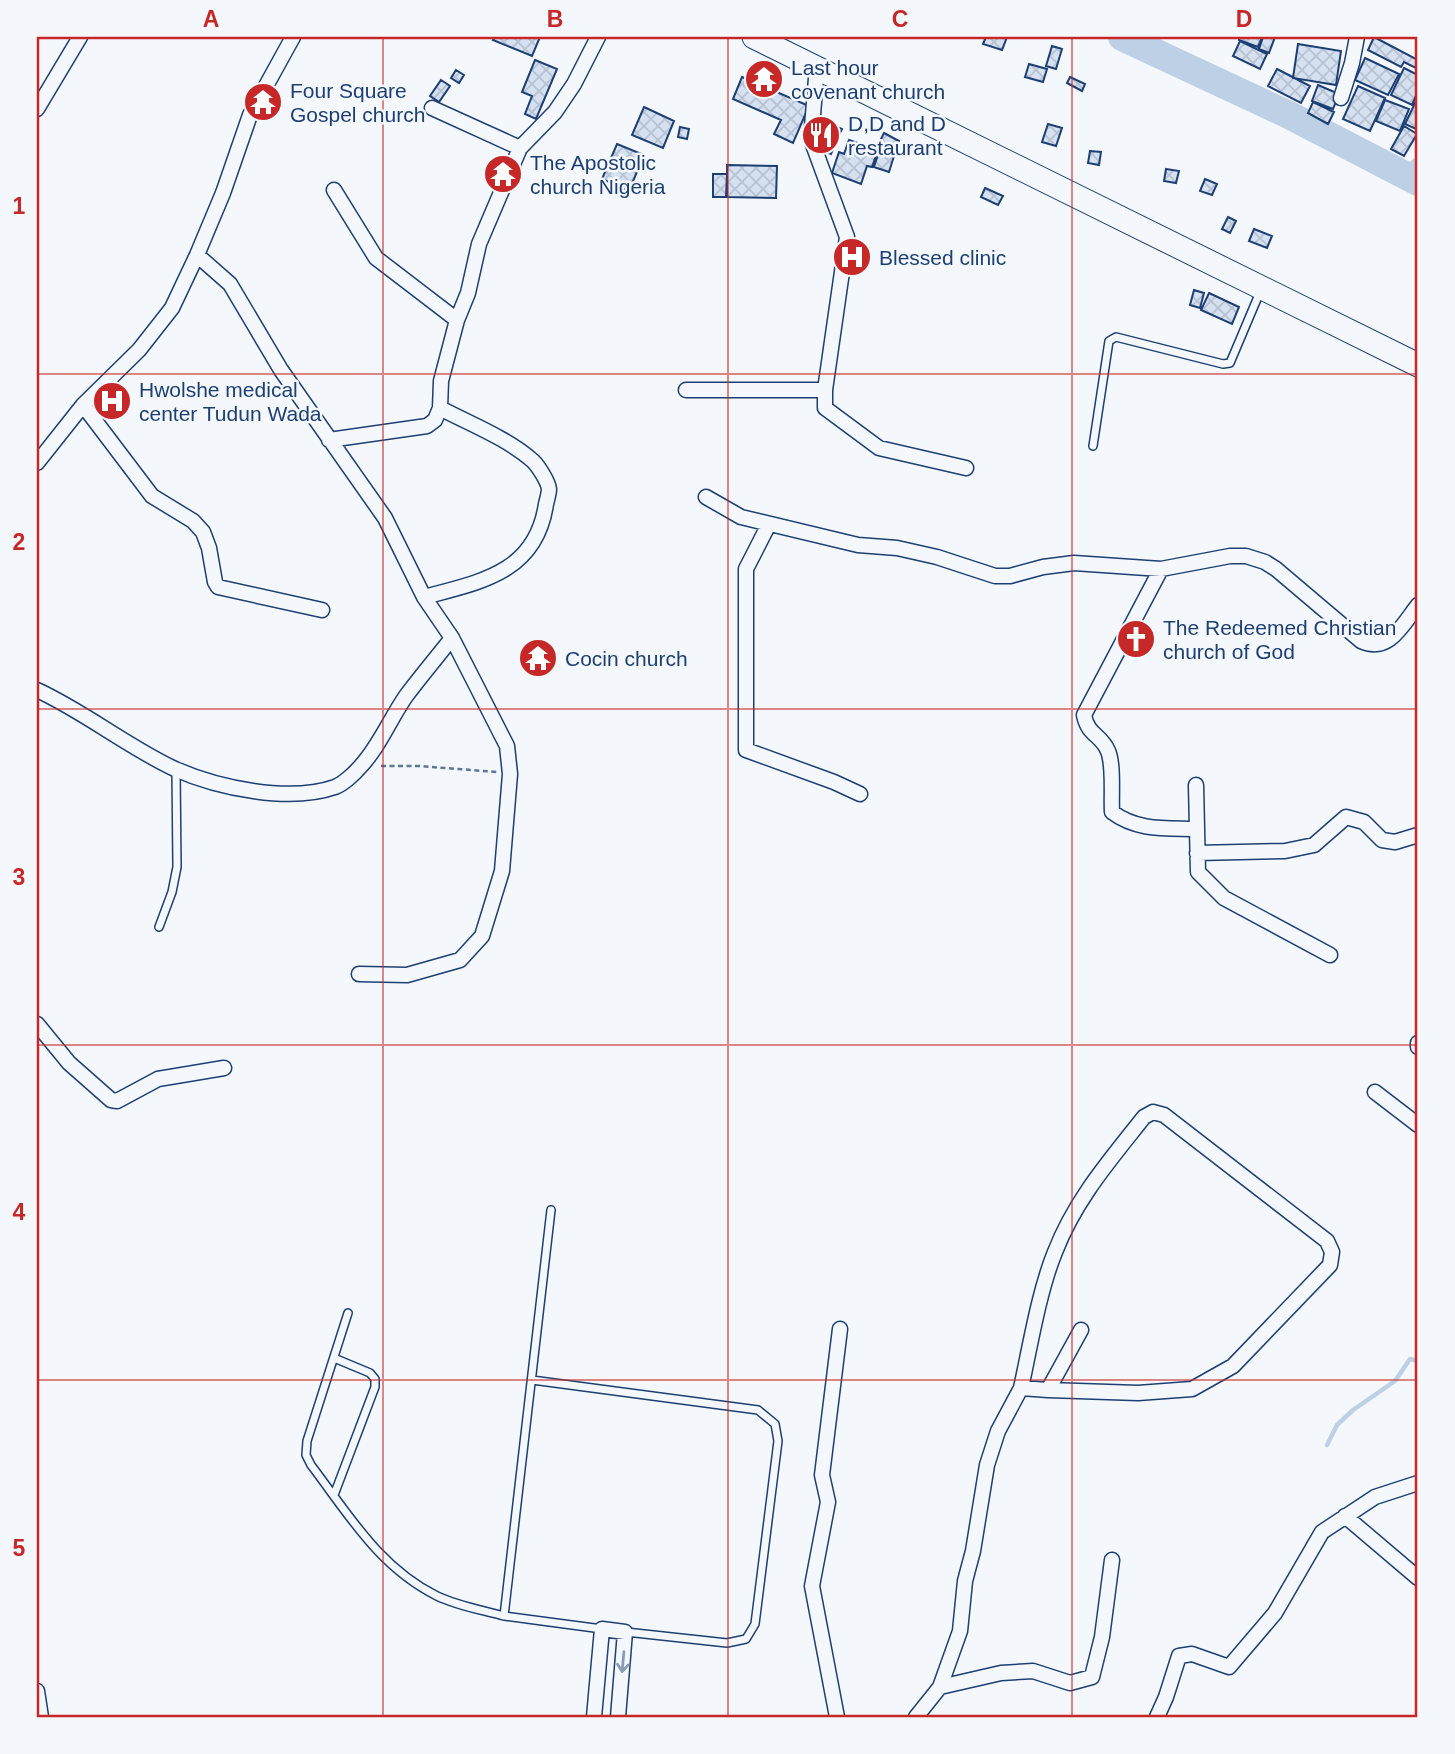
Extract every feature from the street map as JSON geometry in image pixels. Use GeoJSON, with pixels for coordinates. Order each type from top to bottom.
{"type":"FeatureCollection","features":[{"type":"Feature","properties":{"kind":"main road"},"geometry":{"type":"LineString","coordinates":[[754,37],[1418,365]]}},
{"type":"Feature","properties":{"kind":"street"},"geometry":{"type":"LineString","coordinates":[[38,103],[80,37]]}},
{"type":"Feature","properties":{"kind":"street"},"geometry":{"type":"LineString","coordinates":[[37,463],[83,405],[139,350],[172,308],[197,255],[250,115],[293,37]]}},
{"type":"Feature","properties":{"kind":"street"},"geometry":{"type":"LineString","coordinates":[[329,440],[427,426],[435,420],[440,408],[441,381],[457,320],[468,293],[479,244],[520,148],[555,112],[598,37]]}},
{"type":"Feature","properties":{"kind":"street"},"geometry":{"type":"LineString","coordinates":[[1341,98],[1357,37]]}},
{"type":"Feature","properties":{"kind":"street"},"geometry":{"type":"LineString","coordinates":[[817,66],[811,139],[846,237],[825,390],[825,408],[879,448],[966,468]]}},
{"type":"Feature","properties":{"kind":"street"},"geometry":{"type":"LineString","coordinates":[[432,108],[520,148]]}},
{"type":"Feature","properties":{"kind":"street"},"geometry":{"type":"LineString","coordinates":[[334,190],[376,258],[457,320]]}},
{"type":"Feature","properties":{"kind":"street"},"geometry":{"type":"LineString","coordinates":[[197,255],[230,284],[281,370],[385,518],[424,597],[452,638],[507,746],[510,774],[502,871],[482,936],[460,960],[407,975],[359,974]]}},
{"type":"Feature","properties":{"kind":"street"},"geometry":{"type":"LineString","coordinates":[[686,390],[825,390]]}},
{"type":"Feature","properties":{"kind":"street"},"geometry":{"type":"LineString","coordinates":[[83,405],[152,496],[193,521],[203,532],[218,587],[322,610]]}},
{"type":"Feature","properties":{"kind":"street"},"geometry":{"type":"LineString","coordinates":[[424,597],[486,580],[521,558],[537,537],[549,488],[535,462],[513,447],[440,408]]}},
{"type":"Feature","properties":{"kind":"street"},"geometry":{"type":"LineString","coordinates":[[706,498],[741,517],[859,545],[897,548],[937,557],[995,576],[1010,576],[1043,567],[1074,563],[1161,569],[1230,556],[1246,556],[1265,562],[1361,641],[1371,645],[1382,643],[1393,636],[1418,605]]}},
{"type":"Feature","properties":{"kind":"street"},"geometry":{"type":"LineString","coordinates":[[769,524],[746,569],[746,750],[860,794]]}},
{"type":"Feature","properties":{"kind":"street"},"geometry":{"type":"LineString","coordinates":[[1161,569],[1084,715],[1090,732],[1102,740],[1109,752],[1112,812],[1124,822],[1136,825],[1196,829]]}},
{"type":"Feature","properties":{"kind":"street"},"geometry":{"type":"LineString","coordinates":[[37,690],[72,706],[129,743],[176,769],[216,783],[277,795],[337,787],[361,767],[407,696],[452,638]]}},
{"type":"Feature","properties":{"kind":"street"},"geometry":{"type":"LineString","coordinates":[[1196,785],[1198,872],[1224,898],[1330,955]]}},
{"type":"Feature","properties":{"kind":"street"},"geometry":{"type":"LineString","coordinates":[[1197,853],[1284,851],[1314,845],[1346,817],[1364,822],[1382,840],[1395,842],[1418,835]]}},
{"type":"Feature","properties":{"kind":"street"},"geometry":{"type":"LineString","coordinates":[[37,1024],[69,1063],[111,1100],[117,1101],[158,1079],[224,1068]]}},
{"type":"Feature","properties":{"kind":"street"},"geometry":{"type":"LineString","coordinates":[[1375,1092],[1418,1125]]}},
{"type":"Feature","properties":{"kind":"street"},"geometry":{"type":"LineString","coordinates":[[916,1717],[940,1687],[960,1631],[964,1581],[973,1551],[987,1465],[998,1431],[1021,1388],[1054,1254],[1091,1183],[1144,1117],[1153,1112],[1164,1115],[1327,1241],[1332,1252],[1330,1265],[1233,1366],[1192,1389],[1138,1394],[1021,1388]]}},
{"type":"Feature","properties":{"kind":"street"},"geometry":{"type":"LineString","coordinates":[[837,1717],[812,1586],[828,1502],[822,1475],[840,1329]]}},
{"type":"Feature","properties":{"kind":"street"},"geometry":{"type":"LineString","coordinates":[[1048,1390],[1081,1330]]}},
{"type":"Feature","properties":{"kind":"street"},"geometry":{"type":"LineString","coordinates":[[1157,1717],[1179,1656],[1192,1654],[1229,1667],[1275,1613],[1322,1532],[1375,1497],[1418,1483]]}},
{"type":"Feature","properties":{"kind":"street"},"geometry":{"type":"LineString","coordinates":[[1345,1516],[1418,1578]]}},
{"type":"Feature","properties":{"kind":"street"},"geometry":{"type":"LineString","coordinates":[[940,1687],[1001,1673],[1033,1671],[1070,1683],[1092,1677],[1102,1637],[1112,1560]]}},
{"type":"Feature","properties":{"kind":"street"},"geometry":{"type":"LineString","coordinates":[[594,1717],[602,1629],[625,1632],[618,1717]]}},
{"type":"Feature","properties":{"kind":"street"},"geometry":{"type":"LineString","coordinates":[[37,1690],[41,1717]]}},
{"type":"Feature","properties":{"kind":"lane"},"geometry":{"type":"LineString","coordinates":[[1093,446],[1109,341],[1116,337],[1223,364],[1230,363],[1261,288]]}},
{"type":"Feature","properties":{"kind":"lane"},"geometry":{"type":"LineString","coordinates":[[159,928],[172,892],[177,867],[176,769]]}},
{"type":"Feature","properties":{"kind":"lane"},"geometry":{"type":"LineString","coordinates":[[504,1616],[551,1210]]}},
{"type":"Feature","properties":{"kind":"lane"},"geometry":{"type":"LineString","coordinates":[[348,1313],[307,1441],[306,1455],[367,1542],[379,1555],[422,1586],[451,1602],[504,1616],[602,1629]]}},
{"type":"Feature","properties":{"kind":"lane"},"geometry":{"type":"LineString","coordinates":[[334,1358],[370,1373],[375,1379],[375,1387],[334,1495]]}},
{"type":"Feature","properties":{"kind":"lane"},"geometry":{"type":"LineString","coordinates":[[532,1380],[758,1410],[775,1423],[778,1441],[755,1624],[746,1639],[727,1643],[625,1632]]}},
{"type":"Feature","properties":{"kind":"path"},"geometry":{"type":"LineString","coordinates":[[361,767],[419,766],[510,774]]}},
{"type":"Feature","properties":{"kind":"building"},"geometry":{"type":"Polygon","coordinates":[[[495,37],[540,37],[532,56],[493,40],[495,37]]]}},
{"type":"Feature","properties":{"kind":"building"},"geometry":{"type":"Polygon","coordinates":[[[986,37],[1007,37],[1002,50],[983,44],[986,37]]]}},
{"type":"Feature","properties":{"kind":"building"},"geometry":{"type":"Polygon","coordinates":[[[1240,37],[1262,37],[1258,47],[1239,40],[1240,37]]]}},
{"type":"Feature","properties":{"kind":"building"},"geometry":{"type":"Polygon","coordinates":[[[1263,37],[1275,37],[1269,53],[1259,49],[1263,37]]]}},
{"type":"Feature","properties":{"kind":"building"},"geometry":{"type":"Polygon","coordinates":[[[1374,37],[1418,60],[1418,69],[1404,62],[1401,67],[1368,50],[1374,37]]]}},
{"type":"Feature","properties":{"kind":"building"},"geometry":{"type":"Polygon","coordinates":[[[1240,41],[1267,54],[1260,69],[1233,56],[1240,41]]]}},
{"type":"Feature","properties":{"kind":"building"},"geometry":{"type":"Polygon","coordinates":[[[1298,44],[1341,51],[1336,85],[1293,78],[1298,44]]]}},
{"type":"Feature","properties":{"kind":"building"},"geometry":{"type":"Polygon","coordinates":[[[1052,46],[1062,49],[1056,69],[1046,66],[1052,46]]]}},
{"type":"Feature","properties":{"kind":"building"},"geometry":{"type":"Polygon","coordinates":[[[1365,58],[1399,74],[1388,95],[1355,80],[1365,58]]]}},
{"type":"Feature","properties":{"kind":"building"},"geometry":{"type":"Polygon","coordinates":[[[535,60],[557,69],[536,119],[525,114],[532,96],[522,92],[535,60]]]}},
{"type":"Feature","properties":{"kind":"building"},"geometry":{"type":"Polygon","coordinates":[[[1029,64],[1047,69],[1043,82],[1025,77],[1029,64]]]}},
{"type":"Feature","properties":{"kind":"building"},"geometry":{"type":"Polygon","coordinates":[[[1404,68],[1418,75],[1418,91],[1412,105],[1391,95],[1404,68]]]}},
{"type":"Feature","properties":{"kind":"building"},"geometry":{"type":"Polygon","coordinates":[[[1277,69],[1310,86],[1301,103],[1268,86],[1277,69]]]}},
{"type":"Feature","properties":{"kind":"building"},"geometry":{"type":"Polygon","coordinates":[[[456,70],[464,75],[459,83],[451,78],[456,70]]]}},
{"type":"Feature","properties":{"kind":"building"},"geometry":{"type":"Polygon","coordinates":[[[742,77],[809,106],[793,143],[774,134],[781,120],[733,99],[742,77]]]}},
{"type":"Feature","properties":{"kind":"building"},"geometry":{"type":"Polygon","coordinates":[[[1070,77],[1085,84],[1082,91],[1067,83],[1070,77]]]}},
{"type":"Feature","properties":{"kind":"building"},"geometry":{"type":"Polygon","coordinates":[[[441,80],[450,86],[439,102],[430,96],[441,80]]]}},
{"type":"Feature","properties":{"kind":"building"},"geometry":{"type":"Polygon","coordinates":[[[1318,85],[1339,94],[1333,109],[1312,101],[1318,85]]]}},
{"type":"Feature","properties":{"kind":"building"},"geometry":{"type":"Polygon","coordinates":[[[1358,86],[1385,98],[1370,131],[1343,119],[1358,86]]]}},
{"type":"Feature","properties":{"kind":"building"},"geometry":{"type":"Polygon","coordinates":[[[1418,97],[1418,124],[1416,129],[1405,124],[1418,97]]]}},
{"type":"Feature","properties":{"kind":"building"},"geometry":{"type":"Polygon","coordinates":[[[1385,100],[1409,109],[1400,131],[1376,121],[1385,100]]]}},
{"type":"Feature","properties":{"kind":"building"},"geometry":{"type":"Polygon","coordinates":[[[1313,102],[1334,112],[1328,124],[1308,113],[1313,102]]]}},
{"type":"Feature","properties":{"kind":"building"},"geometry":{"type":"Polygon","coordinates":[[[644,107],[674,121],[663,148],[632,135],[644,107]]]}},
{"type":"Feature","properties":{"kind":"building"},"geometry":{"type":"Polygon","coordinates":[[[830,124],[842,129],[838,137],[827,133],[830,124]]]}},
{"type":"Feature","properties":{"kind":"building"},"geometry":{"type":"Polygon","coordinates":[[[1048,124],[1062,128],[1056,146],[1042,142],[1048,124]]]}},
{"type":"Feature","properties":{"kind":"building"},"geometry":{"type":"Polygon","coordinates":[[[1404,126],[1417,134],[1404,156],[1391,149],[1404,126]]]}},
{"type":"Feature","properties":{"kind":"building"},"geometry":{"type":"Polygon","coordinates":[[[680,127],[689,129],[687,139],[678,137],[680,127]]]}},
{"type":"Feature","properties":{"kind":"building"},"geometry":{"type":"Polygon","coordinates":[[[884,133],[899,141],[892,155],[877,147],[884,133]]]}},
{"type":"Feature","properties":{"kind":"building"},"geometry":{"type":"Polygon","coordinates":[[[826,135],[837,140],[831,154],[820,150],[826,135]]]}},
{"type":"Feature","properties":{"kind":"building"},"geometry":{"type":"Polygon","coordinates":[[[849,140],[878,150],[872,167],[867,166],[861,184],[832,173],[839,152],[844,154],[849,140]]]}},
{"type":"Feature","properties":{"kind":"building"},"geometry":{"type":"Polygon","coordinates":[[[617,144],[644,155],[629,191],[602,179],[617,144]]]}},
{"type":"Feature","properties":{"kind":"building"},"geometry":{"type":"Polygon","coordinates":[[[879,151],[894,156],[889,172],[874,167],[879,151]]]}},
{"type":"Feature","properties":{"kind":"building"},"geometry":{"type":"Polygon","coordinates":[[[1090,151],[1101,152],[1099,165],[1088,163],[1090,151]]]}},
{"type":"Feature","properties":{"kind":"building"},"geometry":{"type":"Polygon","coordinates":[[[727,165],[777,166],[776,198],[727,197],[727,165]]]}},
{"type":"Feature","properties":{"kind":"building"},"geometry":{"type":"Polygon","coordinates":[[[1166,169],[1179,171],[1176,183],[1164,181],[1166,169]]]}},
{"type":"Feature","properties":{"kind":"building"},"geometry":{"type":"Polygon","coordinates":[[[713,174],[727,174],[726,197],[713,197],[713,174]]]}},
{"type":"Feature","properties":{"kind":"building"},"geometry":{"type":"Polygon","coordinates":[[[1205,179],[1217,184],[1212,195],[1200,191],[1205,179]]]}},
{"type":"Feature","properties":{"kind":"building"},"geometry":{"type":"Polygon","coordinates":[[[985,188],[1003,196],[998,205],[981,197],[985,188]]]}},
{"type":"Feature","properties":{"kind":"building"},"geometry":{"type":"Polygon","coordinates":[[[1228,217],[1236,221],[1230,233],[1222,229],[1228,217]]]}},
{"type":"Feature","properties":{"kind":"building"},"geometry":{"type":"Polygon","coordinates":[[[1254,229],[1272,236],[1267,248],[1249,241],[1254,229]]]}},
{"type":"Feature","properties":{"kind":"building"},"geometry":{"type":"Polygon","coordinates":[[[1194,290],[1204,293],[1200,308],[1190,305],[1194,290]]]}},
{"type":"Feature","properties":{"kind":"building"},"geometry":{"type":"Polygon","coordinates":[[[1209,293],[1239,307],[1232,324],[1201,310],[1209,293]]]}},
{"type":"Feature","properties":{"kind":"waterway"},"geometry":{"type":"LineString","coordinates":[[1122,37],[1289,115],[1418,182]]}},
{"type":"Feature","properties":{"kind":"waterway"},"geometry":{"type":"LineString","coordinates":[[1400,173],[1418,158]]}},
{"type":"Feature","properties":{"kind":"waterway"},"geometry":{"type":"LineString","coordinates":[[1327,1445],[1337,1425],[1353,1410],[1395,1381],[1410,1359],[1418,1361]]}},
{"type":"Feature","properties":{"kind":"place","name":"Last hour covenant church"},"geometry":{"type":"Point","coordinates":[764,79]}},
{"type":"Feature","properties":{"kind":"place","name":"Four Square Gospel church"},"geometry":{"type":"Point","coordinates":[263,102]}},
{"type":"Feature","properties":{"kind":"place","name":"D,D and D restaurant"},"geometry":{"type":"Point","coordinates":[821,135]}},
{"type":"Feature","properties":{"kind":"place","name":"The Apostolic church Nigeria"},"geometry":{"type":"Point","coordinates":[503,174]}},
{"type":"Feature","properties":{"kind":"place","name":"Blessed clinic"},"geometry":{"type":"Point","coordinates":[852,257]}},
{"type":"Feature","properties":{"kind":"place","name":"Hwolshe medical center Tudun Wada"},"geometry":{"type":"Point","coordinates":[112,401]}},
{"type":"Feature","properties":{"kind":"place","name":"The Redeemed Christian church of God"},"geometry":{"type":"Point","coordinates":[1136,639]}},
{"type":"Feature","properties":{"kind":"place","name":"Cocin church"},"geometry":{"type":"Point","coordinates":[538,658]}}]}
